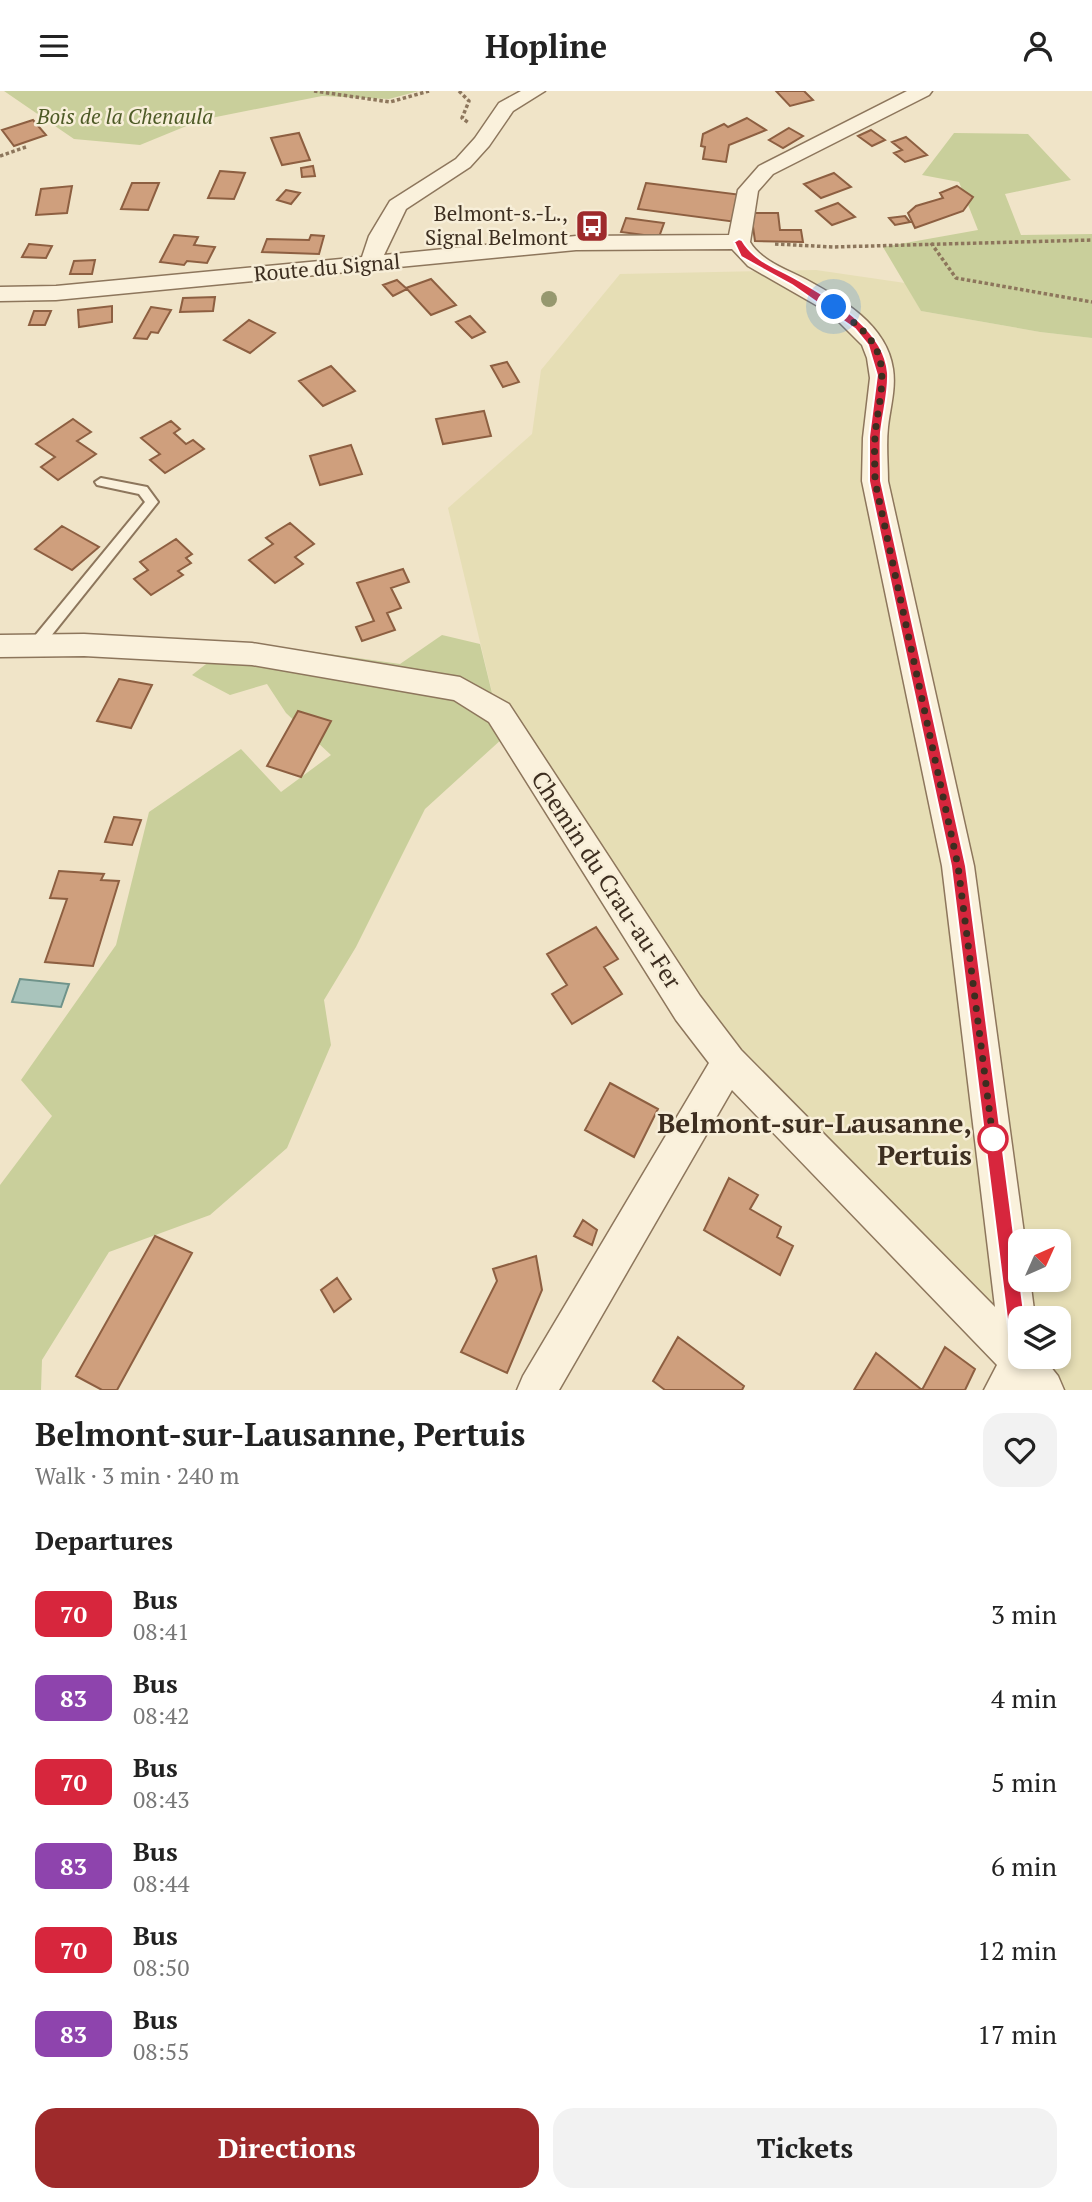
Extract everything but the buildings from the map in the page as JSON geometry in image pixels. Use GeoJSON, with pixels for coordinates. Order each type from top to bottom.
{"type":"FeatureCollection","features":[{"type":"Feature","properties":{"kind":"street"},"geometry":{"type":"LineString","coordinates":[[370,264],[380,236],[397,205],[463,163],[482,142],[506,107],[536,91]]}},
{"type":"Feature","properties":{"kind":"street"},"geometry":{"type":"LineString","coordinates":[[922,91],[766,170],[748,190],[739,242],[745,255],[796,283],[859,326],[873,344],[880,359],[883,375],[875,437],[875,481],[958,866],[1022,1370]]}},
{"type":"Feature","properties":{"kind":"street","name":"Route du Signal"},"geometry":{"type":"LineString","coordinates":[[0,294],[56,293],[576,243],[739,242]]}},
{"type":"Feature","properties":{"kind":"street","name":"Chemin du Crau-au-Fer"},"geometry":{"type":"LineString","coordinates":[[9,647],[84,645],[251,654],[460,689],[499,713],[688,1008],[729,1062],[1022,1370]]}},
{"type":"Feature","properties":{"kind":"street"},"geometry":{"type":"LineString","coordinates":[[537,1390],[729,1062]]}},
{"type":"Feature","properties":{"kind":"lane","name":"Chemin du Crau-au-Fer"},"geometry":{"type":"LineString","coordinates":[[9,647],[152,502],[143,490],[101,482]]}},
{"type":"Feature","properties":{"kind":"path"},"geometry":{"type":"LineString","coordinates":[[314,91],[390,102],[429,91]]}},
{"type":"Feature","properties":{"kind":"path"},"geometry":{"type":"LineString","coordinates":[[0,156],[26,147]]}},
{"type":"Feature","properties":{"kind":"path"},"geometry":{"type":"LineString","coordinates":[[739,242],[833,247],[1092,240]]}},
{"type":"Feature","properties":{"kind":"path"},"geometry":{"type":"LineString","coordinates":[[931,243],[956,278],[1092,302]]}},
{"type":"Feature","properties":{"kind":"shaded area"},"geometry":{"type":"Polygon","coordinates":[[[816,270],[905,283],[921,311],[1040,332],[1092,338],[1092,1390],[1029,1390],[1009,1369],[1071,1369],[1071,1306],[1008,1306],[1008,1368],[721,1067],[503,738],[448,508],[532,434],[541,370],[620,274],[816,270]]]}},
{"type":"Feature","properties":{"kind":"green space","name":"Bois de la Chenaula"},"geometry":{"type":"Polygon","coordinates":[[[4,91],[419,91],[389,99],[322,96],[201,120],[140,145],[74,139],[4,91]]]}},
{"type":"Feature","properties":{"kind":"green space"},"geometry":{"type":"Polygon","coordinates":[[[954,133],[1028,134],[1071,180],[1005,194],[1021,235],[1092,234],[1092,338],[1040,332],[921,311],[883,247],[978,230],[959,182],[922,175],[954,133]]]}},
{"type":"Feature","properties":{"kind":"green space"},"geometry":{"type":"Polygon","coordinates":[[[442,635],[480,644],[503,738],[425,809],[356,947],[324,1000],[331,1045],[287,1148],[210,1215],[109,1252],[42,1360],[41,1390],[0,1390],[0,1185],[52,1116],[21,1080],[116,945],[149,812],[241,749],[281,792],[331,755],[286,713],[267,684],[230,695],[192,675],[229,646],[308,651],[400,664],[442,635]]]}},
{"type":"Feature","properties":{"kind":"water"},"geometry":{"type":"Polygon","coordinates":[[[20,979],[69,984],[61,1007],[12,1002],[20,979]]]}},
{"type":"Feature","properties":{"kind":"bus line","name":"70"},"geometry":{"type":"LineString","coordinates":[[739,242],[745,255],[796,283],[859,326],[873,344],[880,359],[883,375],[875,437],[875,481],[958,866],[1014,1306]]}},
{"type":"Feature","properties":{"kind":"place","name":"Belmont-s.-L., Signal Belmont"},"geometry":{"type":"Point","coordinates":[592,226]}},
{"type":"Feature","properties":{"kind":"place","name":"Belmont-sur-Lausanne, Pertuis"},"geometry":{"type":"Point","coordinates":[993,1139]}},
{"type":"Feature","properties":{"kind":"route"},"geometry":{"type":"LineString","coordinates":[[834,307],[859,326],[873,344],[880,359],[883,375],[875,437],[875,481],[958,866],[993,1139]]}}]}
